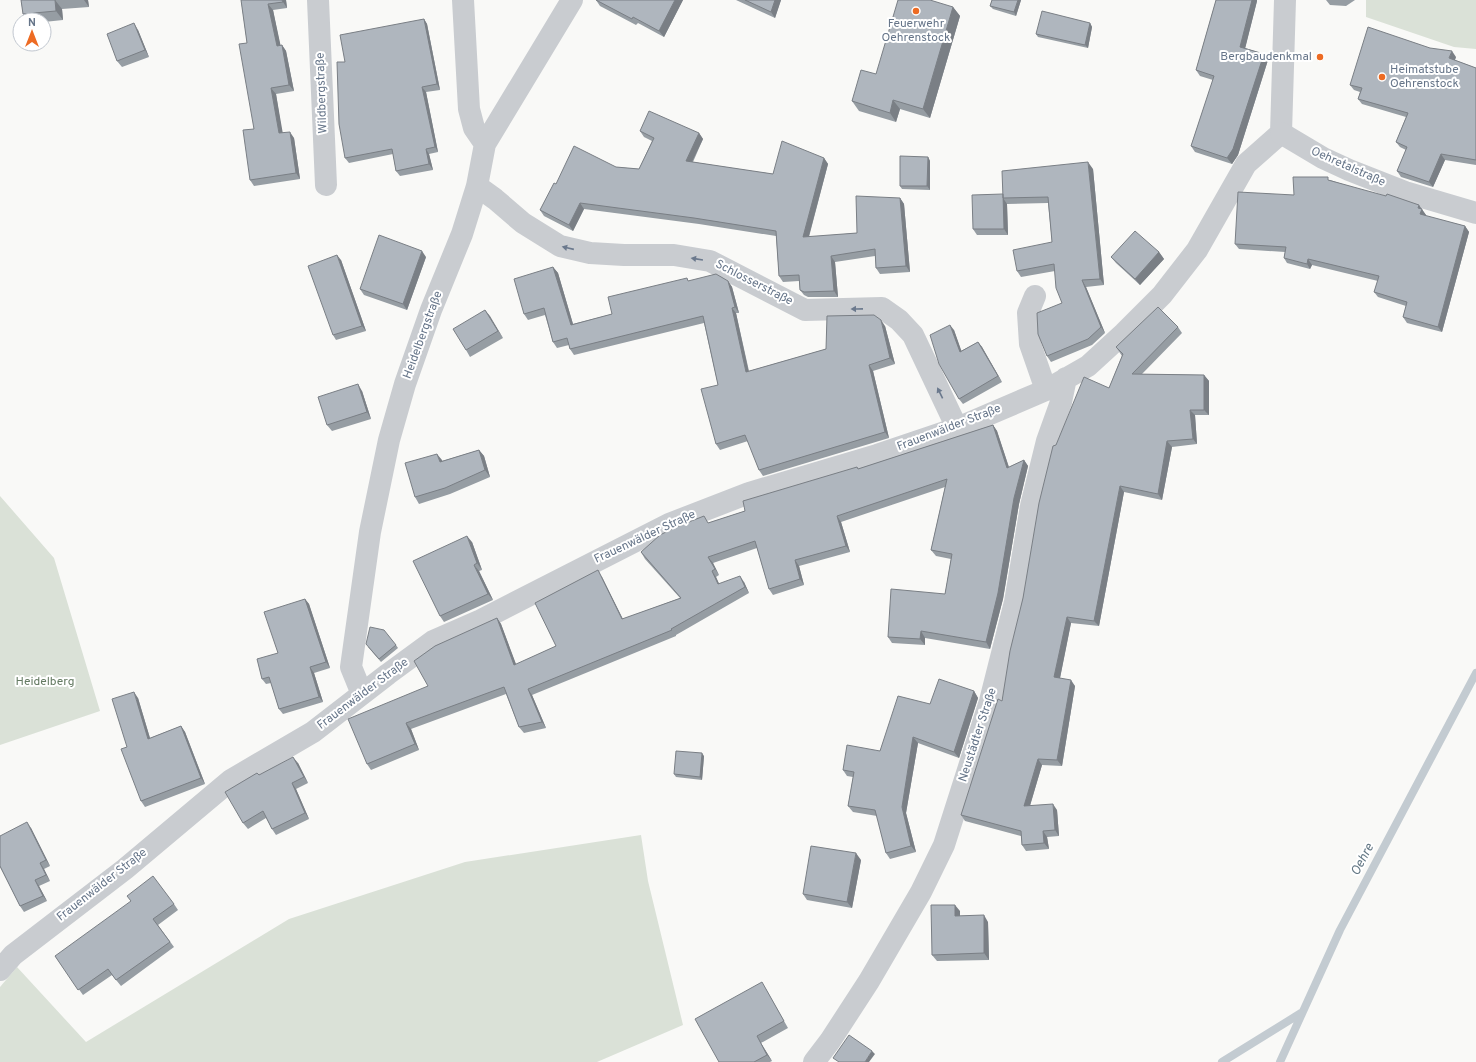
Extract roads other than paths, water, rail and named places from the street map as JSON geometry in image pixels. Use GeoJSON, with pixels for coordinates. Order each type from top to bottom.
{"type":"FeatureCollection","features":[{"type":"Feature","properties":{"kind":"street","name":"Wildbergstraße"},"geometry":{"type":"LineString","coordinates":[[318,0],[326,186]]}},
{"type":"Feature","properties":{"kind":"street"},"geometry":{"type":"LineString","coordinates":[[463,0],[469,109],[474,128],[485,144]]}},
{"type":"Feature","properties":{"kind":"street","name":"Heidelbergstraße"},"geometry":{"type":"LineString","coordinates":[[362,694],[352,667],[370,532],[389,440],[405,384],[462,234],[477,186],[485,144],[572,0]]}},
{"type":"Feature","properties":{"kind":"street"},"geometry":{"type":"LineString","coordinates":[[1280,133],[1285,0]]}},
{"type":"Feature","properties":{"kind":"street","name":"Oehretalstraße"},"geometry":{"type":"LineString","coordinates":[[1280,133],[1323,158],[1349,170],[1405,192],[1476,213]]}},
{"type":"Feature","properties":{"kind":"street","name":"Frauenwälder Straße"},"geometry":{"type":"LineString","coordinates":[[0,970],[13,955],[125,869],[231,780],[313,732],[434,641],[481,620],[669,524],[749,493],[877,455],[957,428],[1046,390],[1088,366],[1162,295],[1197,250],[1246,164],[1280,133]]}},
{"type":"Feature","properties":{"kind":"street","name":"Schlosserstraße"},"geometry":{"type":"LineString","coordinates":[[477,186],[523,223],[560,246],[590,253],[674,255],[710,261],[805,310],[882,308],[899,320],[913,335],[957,428]]}},
{"type":"Feature","properties":{"kind":"street"},"geometry":{"type":"LineString","coordinates":[[1035,296],[1028,313],[1028,328],[1030,344],[1046,390]]}},
{"type":"Feature","properties":{"kind":"street","name":"Neustädter Straße"},"geometry":{"type":"LineString","coordinates":[[814,1062],[830,1041],[869,981],[921,892],[944,845],[990,701],[1015,602],[1031,506],[1047,441],[1061,402],[1066,378]]}},
{"type":"Feature","properties":{"kind":"waterway","name":"Oehre"},"geometry":{"type":"LineString","coordinates":[[1280,1062],[1340,930],[1476,673]]}},
{"type":"Feature","properties":{"kind":"waterway"},"geometry":{"type":"LineString","coordinates":[[1222,1062],[1301,1013]]}},
{"type":"Feature","properties":{"kind":"place","name":"Feuerwehr Oehrenstock"},"geometry":{"type":"Point","coordinates":[916,11]}},
{"type":"Feature","properties":{"kind":"place","name":"Bergbaudenkmal"},"geometry":{"type":"Point","coordinates":[1320,57]}},
{"type":"Feature","properties":{"kind":"place","name":"Heimatstube Oehrenstock"},"geometry":{"type":"Point","coordinates":[1382,77]}},
{"type":"Feature","properties":{"kind":"park label","name":"Heidelberg"},"geometry":{"type":"Point","coordinates":[45,682]}}]}
